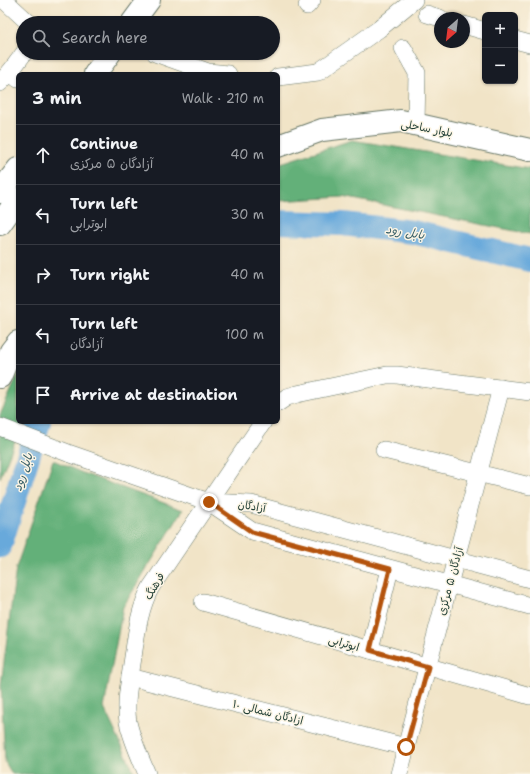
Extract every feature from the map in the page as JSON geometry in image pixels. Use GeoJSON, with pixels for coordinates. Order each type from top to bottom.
{"type":"FeatureCollection","features":[{"type":"Feature","properties":{"kind":"main road"},"geometry":{"type":"LineString","coordinates":[[137,16],[149,0]]}},
{"type":"Feature","properties":{"kind":"main road"},"geometry":{"type":"LineString","coordinates":[[96,72],[105,60]]}},
{"type":"Feature","properties":{"kind":"main road","name":"بلوار ساحلی"},"geometry":{"type":"LineString","coordinates":[[280,145],[322,130],[401,121],[530,150]]}},
{"type":"Feature","properties":{"kind":"main road"},"geometry":{"type":"LineString","coordinates":[[0,192],[16,172]]}},
{"type":"Feature","properties":{"kind":"main road"},"geometry":{"type":"LineString","coordinates":[[0,224],[16,202]]}},
{"type":"Feature","properties":{"kind":"main road"},"geometry":{"type":"LineString","coordinates":[[0,377],[11,351],[16,345]]}},
{"type":"Feature","properties":{"kind":"street"},"geometry":{"type":"LineString","coordinates":[[4,0],[21,16]]}},
{"type":"Feature","properties":{"kind":"street"},"geometry":{"type":"LineString","coordinates":[[280,77],[318,72],[379,29],[414,0]]}},
{"type":"Feature","properties":{"kind":"street"},"geometry":{"type":"LineString","coordinates":[[470,27],[482,30]]}},
{"type":"Feature","properties":{"kind":"street"},"geometry":{"type":"LineString","coordinates":[[518,41],[530,44]]}},
{"type":"Feature","properties":{"kind":"street"},"geometry":{"type":"LineString","coordinates":[[403,48],[417,73],[416,124]]}},
{"type":"Feature","properties":{"kind":"street"},"geometry":{"type":"LineString","coordinates":[[10,78],[20,60]]}},
{"type":"Feature","properties":{"kind":"street"},"geometry":{"type":"LineString","coordinates":[[175,60],[208,72]]}},
{"type":"Feature","properties":{"kind":"street"},"geometry":{"type":"LineString","coordinates":[[280,402],[297,394],[387,375],[530,392]]}},
{"type":"Feature","properties":{"kind":"street","name":"آزادگان ۵ مرکزی"},"geometry":{"type":"LineString","coordinates":[[399,774],[501,388]]}},
{"type":"Feature","properties":{"kind":"street","name":"فرهنگ"},"geometry":{"type":"LineString","coordinates":[[147,774],[128,723],[127,703],[138,624],[147,595],[261,424]]}},
{"type":"Feature","properties":{"kind":"street"},"geometry":{"type":"LineString","coordinates":[[0,427],[68,453],[209,502]]}},
{"type":"Feature","properties":{"kind":"street"},"geometry":{"type":"LineString","coordinates":[[384,450],[530,486]]}},
{"type":"Feature","properties":{"kind":"street","name":"آزادگان"},"geometry":{"type":"LineString","coordinates":[[209,502],[251,504],[530,579]]}},
{"type":"Feature","properties":{"kind":"street","name":"آزادگان"},"geometry":{"type":"LineString","coordinates":[[209,502],[252,532],[530,606]]}},
{"type":"Feature","properties":{"kind":"street"},"geometry":{"type":"LineString","coordinates":[[370,650],[390,569]]}},
{"type":"Feature","properties":{"kind":"street","name":"ابوترابی"},"geometry":{"type":"LineString","coordinates":[[203,602],[530,696]]}},
{"type":"Feature","properties":{"kind":"street","name":"ازادگان شمالی ۱۰"},"geometry":{"type":"LineString","coordinates":[[130,677],[406,747]]}},
{"type":"Feature","properties":{"kind":"green space"},"geometry":{"type":"Polygon","coordinates":[[[352,140],[530,169],[530,234],[343,197],[280,201],[280,163],[352,140]]]}},
{"type":"Feature","properties":{"kind":"green space"},"geometry":{"type":"Polygon","coordinates":[[[16,379],[16,424],[22,424],[0,478],[0,415],[16,379]]]}},
{"type":"Feature","properties":{"kind":"green space"},"geometry":{"type":"Polygon","coordinates":[[[53,460],[85,474],[183,510],[123,607],[104,708],[135,774],[12,774],[5,762],[1,685],[16,568],[53,460]]]}},
{"type":"Feature","properties":{"kind":"waterway","name":"بابل رود"},"geometry":{"type":"LineString","coordinates":[[280,222],[343,224],[413,232],[530,260]]}},
{"type":"Feature","properties":{"kind":"waterway","name":"بابل رود"},"geometry":{"type":"LineString","coordinates":[[0,546],[38,424]]}},
{"type":"Feature","properties":{"kind":"route"},"geometry":{"type":"LineString","coordinates":[[209,502],[252,532],[390,569],[370,650],[428,667],[406,747]]}}]}
